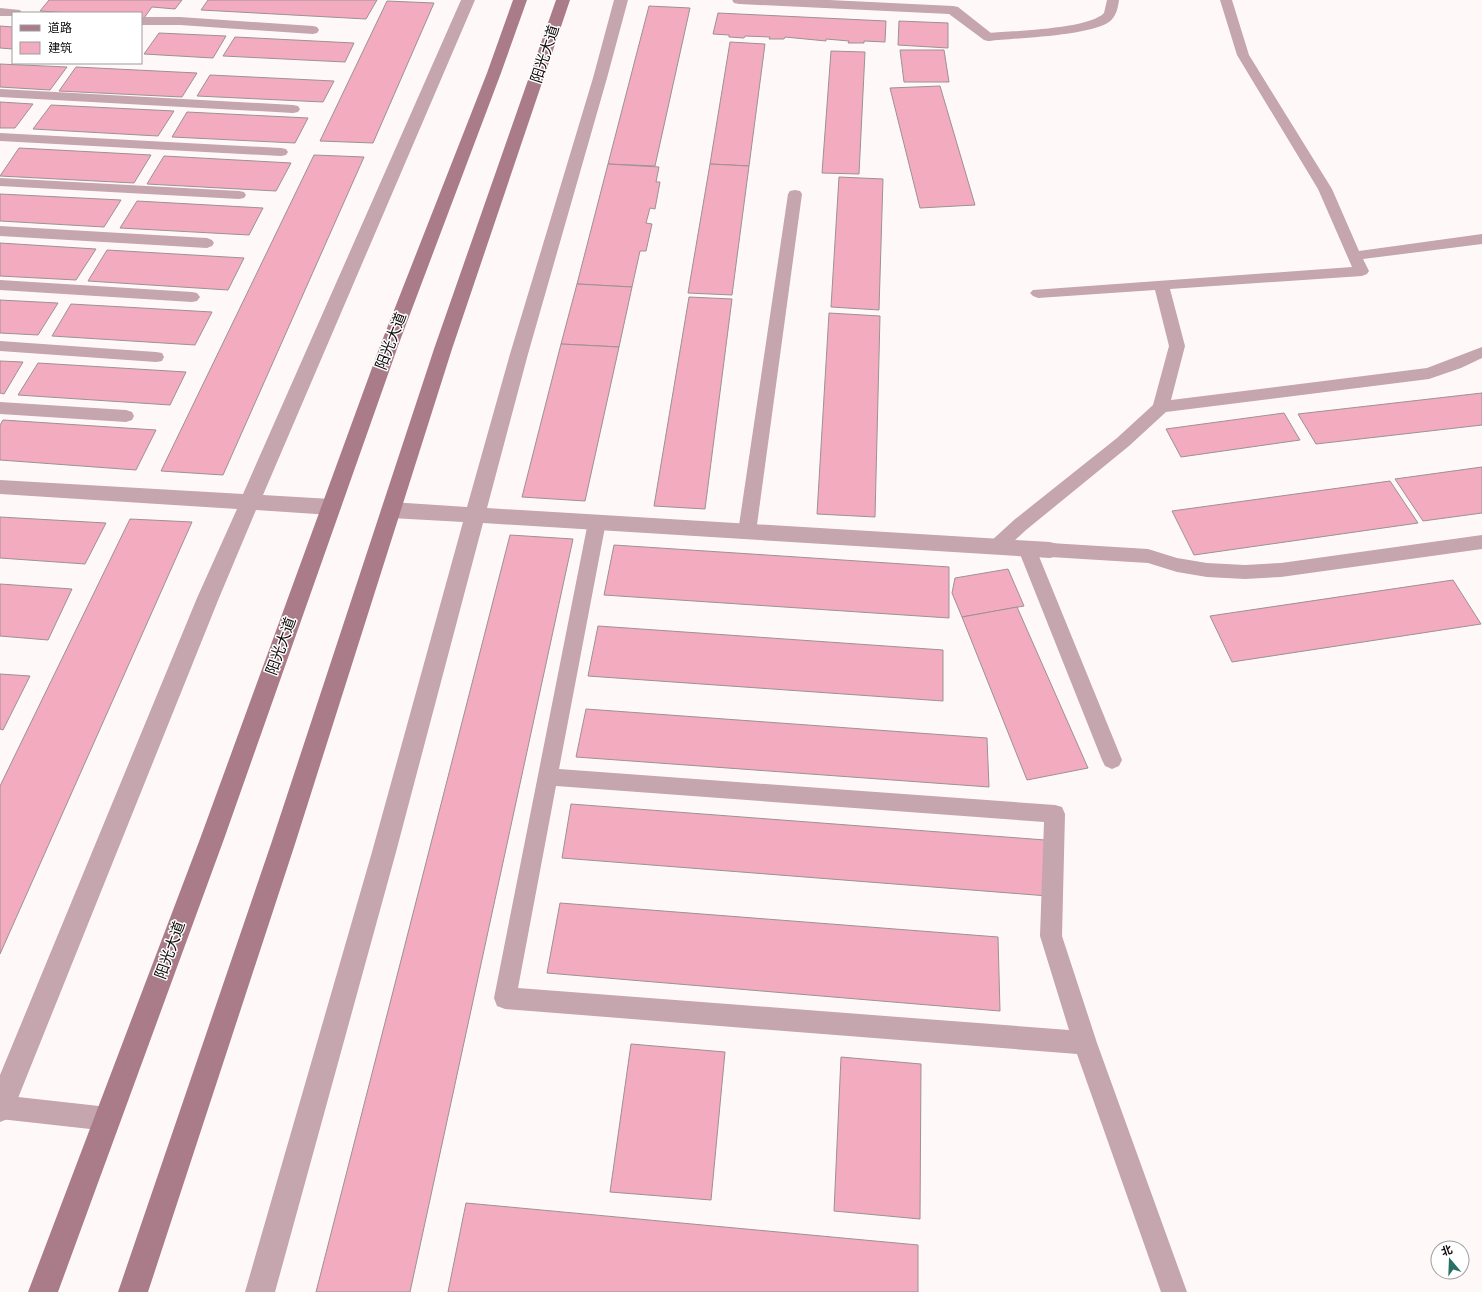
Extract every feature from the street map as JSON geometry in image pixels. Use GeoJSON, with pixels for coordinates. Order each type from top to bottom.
{"type":"FeatureCollection","features":[{"type":"Feature","properties":{"kind":"main road","name":"阳光大道"},"geometry":{"type":"LineString","coordinates":[[43,1292],[212,839],[389,346],[491,80],[520,0]]}},
{"type":"Feature","properties":{"kind":"main road","name":"阳光大道"},"geometry":{"type":"LineString","coordinates":[[133,1292],[283,844],[443,349],[563,0]]}},
{"type":"Feature","properties":{"kind":"street"},"geometry":{"type":"LineString","coordinates":[[0,1107],[208,598],[468,0]]}},
{"type":"Feature","properties":{"kind":"street"},"geometry":{"type":"LineString","coordinates":[[260,1292],[384,852],[519,354],[600,78],[621,0]]}},
{"type":"Feature","properties":{"kind":"street"},"geometry":{"type":"LineString","coordinates":[[739,0],[953,10],[989,37]]}},
{"type":"Feature","properties":{"kind":"street"},"geometry":{"type":"LineString","coordinates":[[0,486],[331,507]]}},
{"type":"Feature","properties":{"kind":"street"},"geometry":{"type":"LineString","coordinates":[[391,510],[1050,550]]}},
{"type":"Feature","properties":{"kind":"lane"},"geometry":{"type":"LineString","coordinates":[[989,37],[1073,28],[1095,24],[1104,20],[1111,12],[1113,0]]}},
{"type":"Feature","properties":{"kind":"lane"},"geometry":{"type":"LineString","coordinates":[[1038,293],[1362,271],[1325,189],[1243,55],[1226,0]]}},
{"type":"Feature","properties":{"kind":"lane"},"geometry":{"type":"LineString","coordinates":[[0,12],[12,13]]}},
{"type":"Feature","properties":{"kind":"lane"},"geometry":{"type":"LineString","coordinates":[[142,21],[180,21],[313,30]]}},
{"type":"Feature","properties":{"kind":"lane"},"geometry":{"type":"LineString","coordinates":[[0,93],[293,109]]}},
{"type":"Feature","properties":{"kind":"lane"},"geometry":{"type":"LineString","coordinates":[[0,137],[281,152]]}},
{"type":"Feature","properties":{"kind":"lane"},"geometry":{"type":"LineString","coordinates":[[0,182],[239,195]]}},
{"type":"Feature","properties":{"kind":"lane"},"geometry":{"type":"LineString","coordinates":[[747,532],[795,194]]}},
{"type":"Feature","properties":{"kind":"lane"},"geometry":{"type":"LineString","coordinates":[[0,231],[207,243]]}},
{"type":"Feature","properties":{"kind":"lane"},"geometry":{"type":"LineString","coordinates":[[1354,256],[1482,239]]}},
{"type":"Feature","properties":{"kind":"lane"},"geometry":{"type":"LineString","coordinates":[[0,285],[192,297]]}},
{"type":"Feature","properties":{"kind":"lane"},"geometry":{"type":"LineString","coordinates":[[996,547],[1020,525],[1123,442],[1161,407],[1177,346],[1161,285]]}},
{"type":"Feature","properties":{"kind":"lane"},"geometry":{"type":"LineString","coordinates":[[0,346],[156,357]]}},
{"type":"Feature","properties":{"kind":"lane"},"geometry":{"type":"LineString","coordinates":[[1161,407],[1430,373],[1482,352]]}},
{"type":"Feature","properties":{"kind":"lane"},"geometry":{"type":"LineString","coordinates":[[0,408],[126,416]]}},
{"type":"Feature","properties":{"kind":"lane"},"geometry":{"type":"LineString","coordinates":[[597,522],[505,998],[1085,1043]]}},
{"type":"Feature","properties":{"kind":"lane"},"geometry":{"type":"LineString","coordinates":[[1050,550],[1148,556],[1177,564],[1208,570],[1245,572],[1281,570],[1482,542]]}},
{"type":"Feature","properties":{"kind":"lane"},"geometry":{"type":"LineString","coordinates":[[1027,549],[1112,760]]}},
{"type":"Feature","properties":{"kind":"lane"},"geometry":{"type":"LineString","coordinates":[[548,777],[1055,814],[1051,936],[1085,1043],[1174,1292]]}},
{"type":"Feature","properties":{"kind":"lane"},"geometry":{"type":"LineString","coordinates":[[0,1107],[108,1119]]}},
{"type":"Feature","properties":{"kind":"building"},"geometry":{"type":"Polygon","coordinates":[[[49,0],[182,0],[175,9],[152,7],[144,18],[142,18],[142,12],[40,11],[49,0]]]}},
{"type":"Feature","properties":{"kind":"building"},"geometry":{"type":"Polygon","coordinates":[[[208,0],[377,0],[366,19],[201,10],[208,0]]]}},
{"type":"Feature","properties":{"kind":"building"},"geometry":{"type":"Polygon","coordinates":[[[387,1],[434,3],[373,143],[320,141],[387,1]]]}},
{"type":"Feature","properties":{"kind":"building"},"geometry":{"type":"Polygon","coordinates":[[[649,6],[690,8],[655,166],[608,164],[649,6]]]}},
{"type":"Feature","properties":{"kind":"building"},"geometry":{"type":"Polygon","coordinates":[[[718,13],[886,21],[885,42],[864,41],[864,43],[848,43],[849,41],[826,39],[826,41],[785,37],[784,39],[769,39],[770,37],[729,37],[729,35],[713,34],[718,13]]]}},
{"type":"Feature","properties":{"kind":"building"},"geometry":{"type":"Polygon","coordinates":[[[899,21],[948,23],[948,48],[898,45],[899,21]]]}},
{"type":"Feature","properties":{"kind":"building"},"geometry":{"type":"Polygon","coordinates":[[[0,26],[12,27],[12,49],[0,48],[0,26]]]}},
{"type":"Feature","properties":{"kind":"building"},"geometry":{"type":"Polygon","coordinates":[[[159,33],[226,36],[213,58],[144,54],[159,33]]]}},
{"type":"Feature","properties":{"kind":"building"},"geometry":{"type":"Polygon","coordinates":[[[235,37],[354,43],[345,62],[223,56],[235,37]]]}},
{"type":"Feature","properties":{"kind":"building"},"geometry":{"type":"Polygon","coordinates":[[[730,42],[765,44],[749,166],[710,164],[730,42]]]}},
{"type":"Feature","properties":{"kind":"building"},"geometry":{"type":"Polygon","coordinates":[[[900,50],[944,50],[949,82],[904,82],[900,50]]]}},
{"type":"Feature","properties":{"kind":"building"},"geometry":{"type":"Polygon","coordinates":[[[831,51],[865,52],[859,174],[822,173],[831,51]]]}},
{"type":"Feature","properties":{"kind":"building"},"geometry":{"type":"Polygon","coordinates":[[[0,64],[67,67],[50,90],[0,87],[0,64]]]}},
{"type":"Feature","properties":{"kind":"building"},"geometry":{"type":"Polygon","coordinates":[[[76,67],[197,73],[182,97],[59,91],[76,67]]]}},
{"type":"Feature","properties":{"kind":"building"},"geometry":{"type":"Polygon","coordinates":[[[210,75],[334,81],[323,102],[197,96],[210,75]]]}},
{"type":"Feature","properties":{"kind":"building"},"geometry":{"type":"Polygon","coordinates":[[[940,86],[975,205],[920,208],[890,88],[940,86]]]}},
{"type":"Feature","properties":{"kind":"building"},"geometry":{"type":"Polygon","coordinates":[[[0,102],[33,104],[15,128],[0,128],[0,102]]]}},
{"type":"Feature","properties":{"kind":"building"},"geometry":{"type":"Polygon","coordinates":[[[51,105],[174,111],[158,136],[33,129],[51,105]]]}},
{"type":"Feature","properties":{"kind":"building"},"geometry":{"type":"Polygon","coordinates":[[[187,112],[308,118],[295,143],[172,137],[187,112]]]}},
{"type":"Feature","properties":{"kind":"building"},"geometry":{"type":"Polygon","coordinates":[[[19,148],[151,155],[134,183],[0,176],[19,148]]]}},
{"type":"Feature","properties":{"kind":"building"},"geometry":{"type":"Polygon","coordinates":[[[314,155],[364,157],[223,475],[161,471],[314,155]]]}},
{"type":"Feature","properties":{"kind":"building"},"geometry":{"type":"Polygon","coordinates":[[[164,156],[291,163],[276,191],[147,184],[164,156]]]}},
{"type":"Feature","properties":{"kind":"building"},"geometry":{"type":"Polygon","coordinates":[[[608,164],[659,167],[656,182],[660,182],[655,209],[650,208],[646,223],[652,224],[646,251],[640,251],[632,287],[577,284],[608,164]]]}},
{"type":"Feature","properties":{"kind":"building"},"geometry":{"type":"Polygon","coordinates":[[[710,164],[749,166],[732,295],[688,293],[710,164]]]}},
{"type":"Feature","properties":{"kind":"building"},"geometry":{"type":"Polygon","coordinates":[[[839,177],[883,179],[879,310],[831,307],[839,177]]]}},
{"type":"Feature","properties":{"kind":"building"},"geometry":{"type":"Polygon","coordinates":[[[0,194],[121,200],[104,227],[0,221],[0,194]]]}},
{"type":"Feature","properties":{"kind":"building"},"geometry":{"type":"Polygon","coordinates":[[[137,201],[263,208],[249,235],[120,228],[137,201]]]}},
{"type":"Feature","properties":{"kind":"building"},"geometry":{"type":"Polygon","coordinates":[[[0,243],[96,249],[76,280],[0,276],[0,243]]]}},
{"type":"Feature","properties":{"kind":"building"},"geometry":{"type":"Polygon","coordinates":[[[107,250],[244,258],[228,290],[88,281],[107,250]]]}},
{"type":"Feature","properties":{"kind":"building"},"geometry":{"type":"Polygon","coordinates":[[[577,284],[632,287],[619,347],[561,344],[577,284]]]}},
{"type":"Feature","properties":{"kind":"building"},"geometry":{"type":"Polygon","coordinates":[[[689,297],[732,299],[705,509],[654,506],[689,297]]]}},
{"type":"Feature","properties":{"kind":"building"},"geometry":{"type":"Polygon","coordinates":[[[0,300],[58,303],[38,335],[0,333],[0,300]]]}},
{"type":"Feature","properties":{"kind":"building"},"geometry":{"type":"Polygon","coordinates":[[[71,304],[212,312],[195,345],[52,336],[71,304]]]}},
{"type":"Feature","properties":{"kind":"building"},"geometry":{"type":"Polygon","coordinates":[[[829,313],[880,316],[875,517],[817,514],[829,313]]]}},
{"type":"Feature","properties":{"kind":"building"},"geometry":{"type":"Polygon","coordinates":[[[561,344],[619,347],[585,501],[522,497],[561,344]]]}},
{"type":"Feature","properties":{"kind":"building"},"geometry":{"type":"Polygon","coordinates":[[[0,361],[23,362],[4,394],[0,393],[0,361]]]}},
{"type":"Feature","properties":{"kind":"building"},"geometry":{"type":"Polygon","coordinates":[[[38,363],[186,372],[170,405],[18,395],[38,363]]]}},
{"type":"Feature","properties":{"kind":"building"},"geometry":{"type":"Polygon","coordinates":[[[1482,393],[1482,425],[1316,444],[1298,414],[1482,393]]]}},
{"type":"Feature","properties":{"kind":"building"},"geometry":{"type":"Polygon","coordinates":[[[1284,413],[1300,440],[1181,457],[1166,429],[1284,413]]]}},
{"type":"Feature","properties":{"kind":"building"},"geometry":{"type":"Polygon","coordinates":[[[3,420],[156,430],[136,470],[0,460],[0,425],[3,420]]]}},
{"type":"Feature","properties":{"kind":"building"},"geometry":{"type":"Polygon","coordinates":[[[1482,467],[1482,513],[1423,521],[1395,479],[1482,467]]]}},
{"type":"Feature","properties":{"kind":"building"},"geometry":{"type":"Polygon","coordinates":[[[1390,481],[1418,523],[1194,555],[1172,511],[1390,481]]]}},
{"type":"Feature","properties":{"kind":"building"},"geometry":{"type":"Polygon","coordinates":[[[0,517],[106,523],[85,564],[0,558],[0,517]]]}},
{"type":"Feature","properties":{"kind":"building"},"geometry":{"type":"Polygon","coordinates":[[[130,519],[192,522],[0,954],[0,786],[130,519]]]}},
{"type":"Feature","properties":{"kind":"building"},"geometry":{"type":"Polygon","coordinates":[[[510,535],[573,539],[410,1292],[316,1292],[510,535]]]}},
{"type":"Feature","properties":{"kind":"building"},"geometry":{"type":"Polygon","coordinates":[[[614,545],[949,567],[949,618],[604,595],[614,545]]]}},
{"type":"Feature","properties":{"kind":"building"},"geometry":{"type":"Polygon","coordinates":[[[1008,569],[1024,606],[962,617],[952,593],[955,578],[1008,569]]]}},
{"type":"Feature","properties":{"kind":"building"},"geometry":{"type":"Polygon","coordinates":[[[1453,580],[1481,624],[1232,662],[1210,616],[1453,580]]]}},
{"type":"Feature","properties":{"kind":"building"},"geometry":{"type":"Polygon","coordinates":[[[0,584],[72,589],[48,640],[0,636],[0,584]]]}},
{"type":"Feature","properties":{"kind":"building"},"geometry":{"type":"Polygon","coordinates":[[[1017,607],[1088,768],[1027,780],[962,617],[1017,607]]]}},
{"type":"Feature","properties":{"kind":"building"},"geometry":{"type":"Polygon","coordinates":[[[598,626],[943,650],[943,701],[588,676],[598,626]]]}},
{"type":"Feature","properties":{"kind":"building"},"geometry":{"type":"Polygon","coordinates":[[[0,674],[30,676],[3,730],[0,729],[0,674]]]}},
{"type":"Feature","properties":{"kind":"building"},"geometry":{"type":"Polygon","coordinates":[[[586,709],[987,738],[989,787],[576,757],[586,709]]]}},
{"type":"Feature","properties":{"kind":"building"},"geometry":{"type":"Polygon","coordinates":[[[571,804],[1045,840],[1048,896],[562,858],[571,804]]]}},
{"type":"Feature","properties":{"kind":"building"},"geometry":{"type":"Polygon","coordinates":[[[560,903],[998,937],[1000,1011],[547,973],[560,903]]]}},
{"type":"Feature","properties":{"kind":"building"},"geometry":{"type":"Polygon","coordinates":[[[631,1044],[725,1052],[711,1200],[610,1192],[631,1044]]]}},
{"type":"Feature","properties":{"kind":"building"},"geometry":{"type":"Polygon","coordinates":[[[841,1057],[921,1064],[920,1219],[834,1211],[841,1057]]]}},
{"type":"Feature","properties":{"kind":"building"},"geometry":{"type":"Polygon","coordinates":[[[466,1203],[918,1245],[918,1292],[448,1292],[466,1203]]]}}]}
